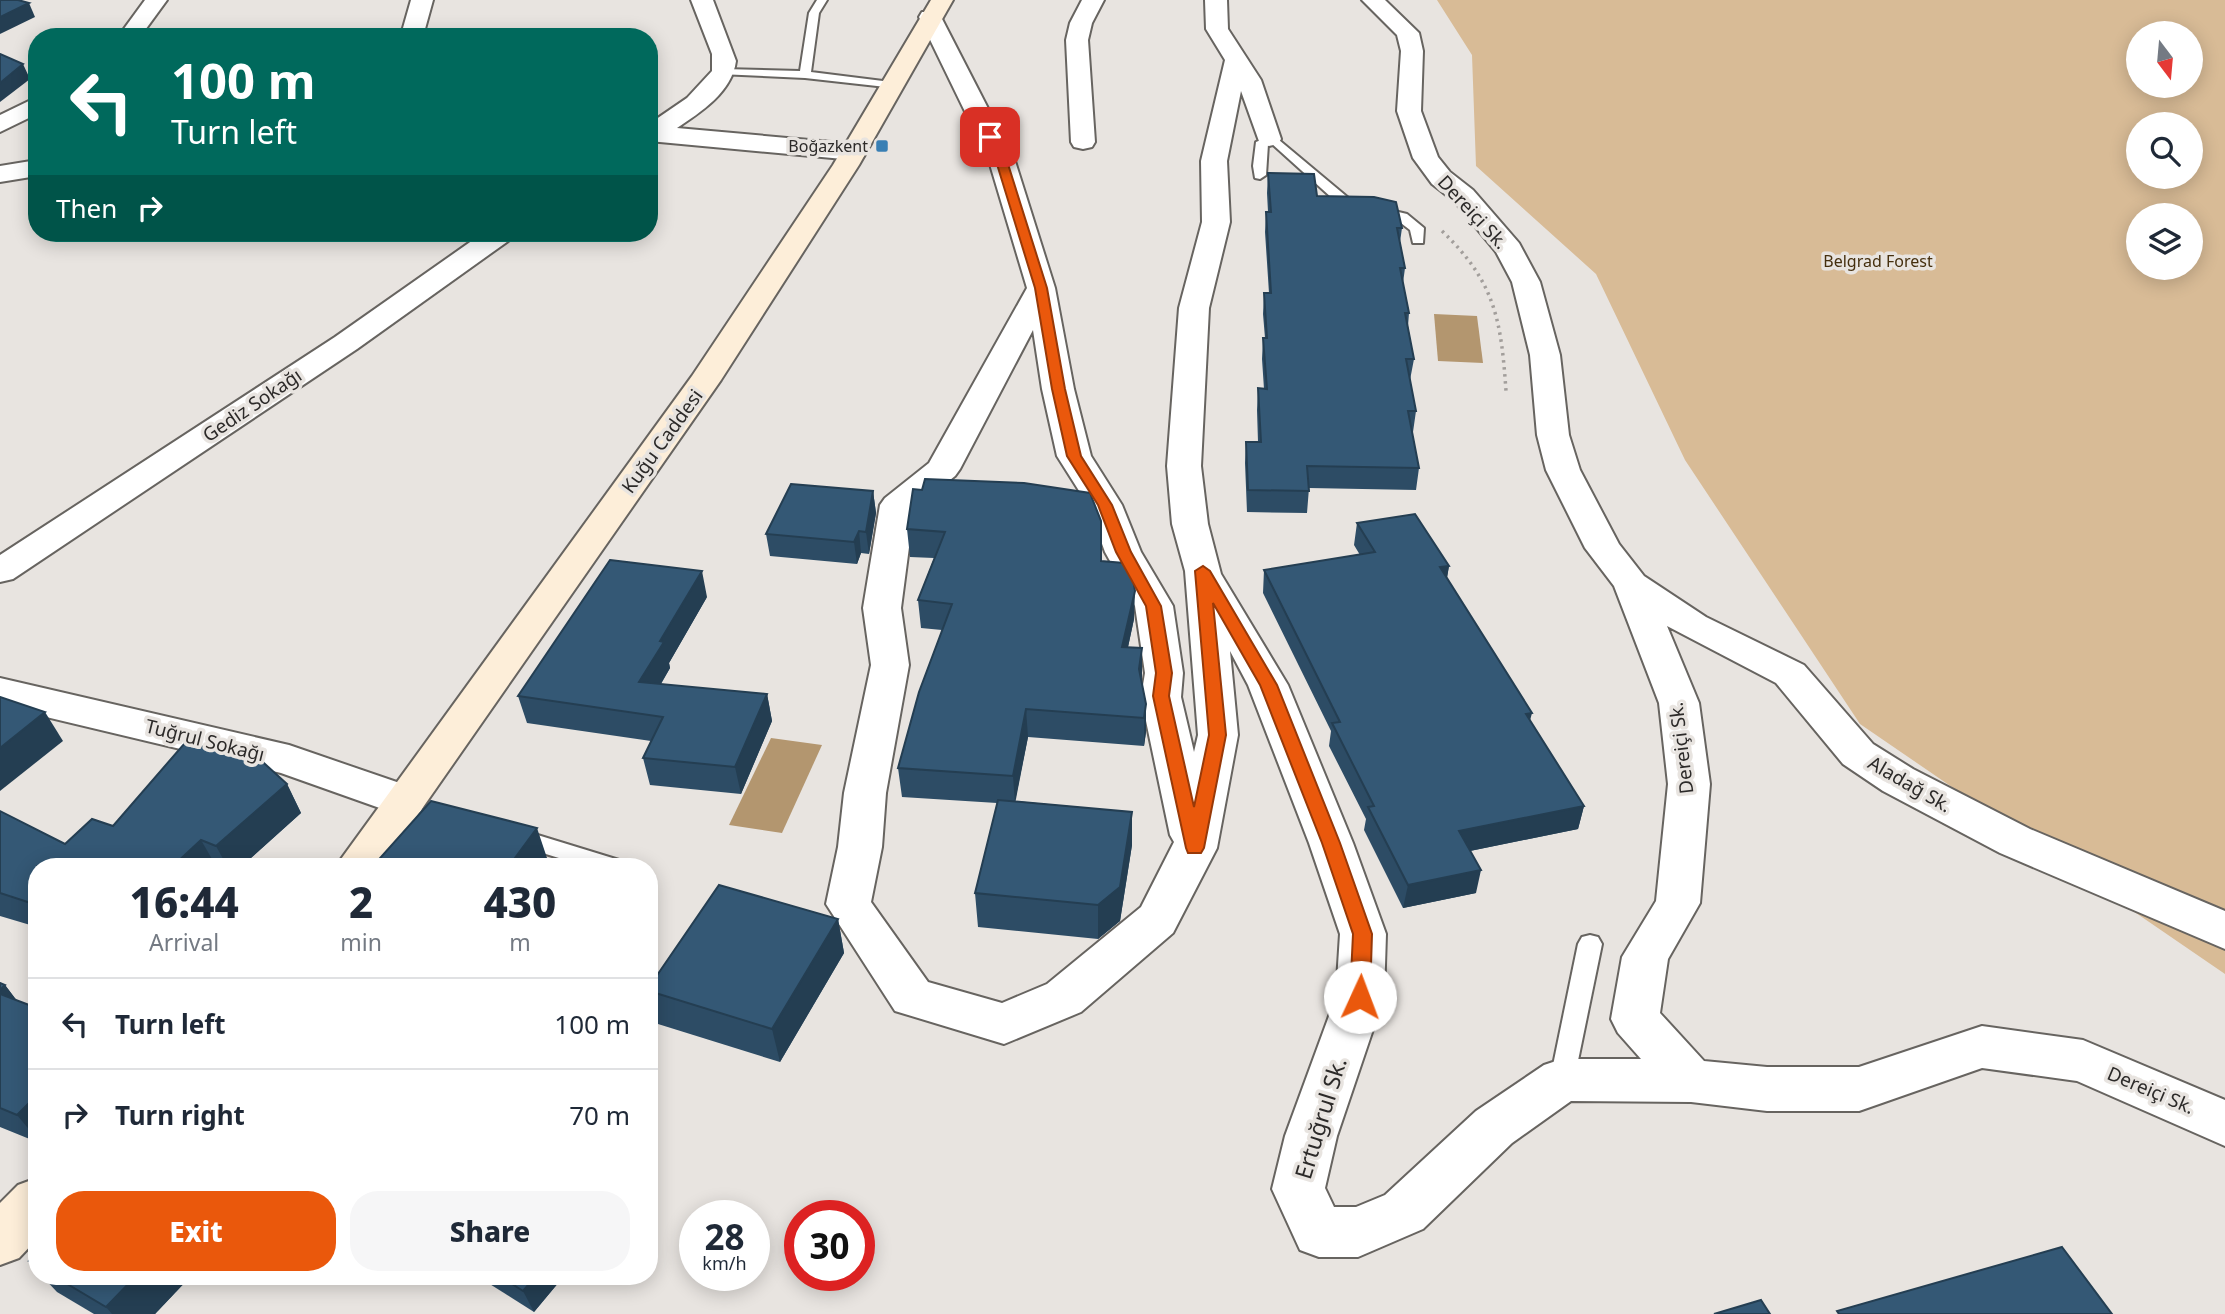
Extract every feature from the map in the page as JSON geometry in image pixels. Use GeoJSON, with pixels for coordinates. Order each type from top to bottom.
{"type":"FeatureCollection","features":[{"type":"Feature","properties":{"kind":"street"},"geometry":{"type":"LineString","coordinates":[[136,28],[156,0]]}},
{"type":"Feature","properties":{"kind":"street"},"geometry":{"type":"LineString","coordinates":[[414,28],[422,0]]}},
{"type":"Feature","properties":{"kind":"street"},"geometry":{"type":"LineString","coordinates":[[658,129],[674,120],[711,89],[723,72],[725,61],[702,0]]}},
{"type":"Feature","properties":{"kind":"street"},"geometry":{"type":"LineString","coordinates":[[1083,142],[1077,40],[1081,23],[1093,0]]}},
{"type":"Feature","properties":{"kind":"street"},"geometry":{"type":"LineString","coordinates":[[1216,0],[1217,29],[1248,80],[1269,139]]}},
{"type":"Feature","properties":{"kind":"street","name":"Dereiçi Sk."},"geometry":{"type":"LineString","coordinates":[[1373,0],[1408,33],[1412,51],[1409,111],[1426,158],[1441,178],[1464,196],[1509,249],[1526,282],[1545,355],[1553,436],[1563,470],[1603,548],[1632,584],[1679,703],[1689,784],[1678,904],[1645,957],[1635,1018],[1690,1081],[1768,1089],[1859,1089],[1982,1047],[2084,1061],[2225,1124]]}},
{"type":"Feature","properties":{"kind":"street"},"geometry":{"type":"LineString","coordinates":[[936,8],[1002,161],[1041,288],[1058,389],[1074,456],[1105,505],[1123,552],[1154,606],[1164,673],[1161,696],[1195,848]]}},
{"type":"Feature","properties":{"kind":"street","name":"Kuğu Caddesi"},"geometry":{"type":"LineString","coordinates":[[366,858],[418,805],[705,380],[854,152],[936,8]]}},
{"type":"Feature","properties":{"kind":"street"},"geometry":{"type":"LineString","coordinates":[[1041,288],[943,468],[897,505],[882,608],[890,666],[848,904],[912,997],[1004,1024],[1064,998],[1157,920],[1195,848],[1218,735],[1203,571],[1190,524],[1184,466],[1194,309],[1216,222],[1214,161],[1235,61]]}},
{"type":"Feature","properties":{"kind":"street"},"geometry":{"type":"LineString","coordinates":[[0,125],[28,109]]}},
{"type":"Feature","properties":{"kind":"street"},"geometry":{"type":"LineString","coordinates":[[658,134],[854,152]]}},
{"type":"Feature","properties":{"kind":"street"},"geometry":{"type":"LineString","coordinates":[[0,174],[28,169]]}},
{"type":"Feature","properties":{"kind":"street","name":"Gediz Sokağı"},"geometry":{"type":"LineString","coordinates":[[0,571],[346,343],[488,242]]}},
{"type":"Feature","properties":{"kind":"street","name":"Ertuğrul Sk."},"geometry":{"type":"LineString","coordinates":[[1203,571],[1269,685],[1331,843],[1363,934],[1360,997],[1311,1136],[1298,1189],[1319,1232],[1358,1232],[1404,1212],[1494,1127],[1562,1080]]}},
{"type":"Feature","properties":{"kind":"street","name":"Aladağ Sk."},"geometry":{"type":"LineString","coordinates":[[1632,584],[1693,626],[1790,674],[1858,754],[1898,780],[2015,841],[2225,931]]}},
{"type":"Feature","properties":{"kind":"street","name":"Tuğrul Sokağı"},"geometry":{"type":"LineString","coordinates":[[0,692],[289,760],[418,805]]}},
{"type":"Feature","properties":{"kind":"street"},"geometry":{"type":"LineString","coordinates":[[1562,1080],[1690,1081]]}},
{"type":"Feature","properties":{"kind":"lane"},"geometry":{"type":"LineString","coordinates":[[805,75],[814,13],[822,0]]}},
{"type":"Feature","properties":{"kind":"lane"},"geometry":{"type":"LineString","coordinates":[[723,72],[805,75],[891,86]]}},
{"type":"Feature","properties":{"kind":"lane"},"geometry":{"type":"LineString","coordinates":[[1261,175],[1260,148],[1262,142],[1269,139],[1291,152],[1347,204],[1402,217],[1417,228],[1418,240]]}},
{"type":"Feature","properties":{"kind":"lane"},"geometry":{"type":"LineString","coordinates":[[495,830],[585,858]]}},
{"type":"Feature","properties":{"kind":"lane"},"geometry":{"type":"LineString","coordinates":[[1562,1080],[1591,944]]}},
{"type":"Feature","properties":{"kind":"path"},"geometry":{"type":"LineString","coordinates":[[1441,230],[1472,261],[1489,293],[1498,316],[1506,391]]}},
{"type":"Feature","properties":{"kind":"green space","name":"Belgrad Forest"},"geometry":{"type":"Polygon","coordinates":[[[1437,0],[2225,0],[2225,974],[1860,724],[1685,460],[1596,274],[1476,166],[1472,55],[1437,0]]]}},
{"type":"Feature","properties":{"kind":"shaded area"},"geometry":{"type":"Polygon","coordinates":[[[1434,314],[1477,316],[1483,363],[1438,361],[1434,314]]]}},
{"type":"Feature","properties":{"kind":"shaded area"},"geometry":{"type":"Polygon","coordinates":[[[771,738],[822,745],[782,833],[729,825],[771,738]]]}},
{"type":"Feature","properties":{"kind":"building"},"geometry":{"type":"Polygon","coordinates":[[[0,0],[18,0],[29,3],[0,17],[0,0]]]}},
{"type":"Feature","properties":{"kind":"building"},"geometry":{"type":"Polygon","coordinates":[[[0,54],[23,64],[0,83],[0,54]]]}},
{"type":"Feature","properties":{"kind":"building"},"geometry":{"type":"Polygon","coordinates":[[[1268,173],[1314,174],[1317,196],[1374,197],[1396,202],[1402,228],[1397,228],[1405,268],[1400,268],[1409,313],[1405,313],[1414,359],[1406,359],[1416,411],[1408,411],[1419,468],[1307,466],[1309,491],[1248,490],[1246,442],[1261,442],[1258,388],[1267,389],[1263,338],[1267,338],[1264,293],[1271,293],[1266,212],[1271,212],[1268,173]]]}},
{"type":"Feature","properties":{"kind":"building"},"geometry":{"type":"Polygon","coordinates":[[[925,479],[1024,483],[1090,493],[1101,521],[1101,561],[1124,563],[1133,579],[1135,591],[1122,647],[1142,648],[1139,669],[1146,704],[1144,718],[1026,709],[1013,776],[898,768],[919,692],[952,604],[918,600],[945,532],[907,529],[913,489],[922,490],[925,479]]]}},
{"type":"Feature","properties":{"kind":"building"},"geometry":{"type":"Polygon","coordinates":[[[791,484],[873,491],[866,532],[859,531],[854,542],[766,534],[791,484]]]}},
{"type":"Feature","properties":{"kind":"building"},"geometry":{"type":"Polygon","coordinates":[[[1415,514],[1449,566],[1440,567],[1532,713],[1526,714],[1584,806],[1459,831],[1481,870],[1408,885],[1368,807],[1374,806],[1332,723],[1340,722],[1264,570],[1375,552],[1357,523],[1415,514]]]}},
{"type":"Feature","properties":{"kind":"building"},"geometry":{"type":"Polygon","coordinates":[[[610,560],[702,571],[639,682],[767,694],[735,767],[643,758],[663,717],[518,696],[610,560]]]}},
{"type":"Feature","properties":{"kind":"building"},"geometry":{"type":"Polygon","coordinates":[[[0,697],[45,712],[0,748],[0,697]]]}},
{"type":"Feature","properties":{"kind":"building"},"geometry":{"type":"Polygon","coordinates":[[[184,744],[254,754],[287,784],[216,846],[201,840],[182,858],[28,858],[28,902],[0,893],[0,811],[65,844],[92,819],[113,826],[184,744]]]}},
{"type":"Feature","properties":{"kind":"building"},"geometry":{"type":"Polygon","coordinates":[[[998,800],[1132,812],[1120,887],[1098,905],[975,893],[998,800]]]}},
{"type":"Feature","properties":{"kind":"building"},"geometry":{"type":"Polygon","coordinates":[[[431,801],[537,828],[515,858],[380,858],[431,801]]]}},
{"type":"Feature","properties":{"kind":"building"},"geometry":{"type":"Polygon","coordinates":[[[719,885],[838,919],[772,1029],[658,994],[658,974],[719,885]]]}},
{"type":"Feature","properties":{"kind":"building"},"geometry":{"type":"Polygon","coordinates":[[[0,994],[28,1005],[28,1104],[17,1115],[0,1108],[0,994]]]}},
{"type":"Feature","properties":{"kind":"building"},"geometry":{"type":"Polygon","coordinates":[[[2062,1247],[2112,1314],[1839,1314],[1837,1311],[2062,1247]]]}},
{"type":"Feature","properties":{"kind":"building"},"geometry":{"type":"Polygon","coordinates":[[[69,1285],[127,1285],[106,1307],[69,1285]]]}},
{"type":"Feature","properties":{"kind":"building"},"geometry":{"type":"Polygon","coordinates":[[[514,1285],[528,1285],[523,1291],[514,1285]]]}},
{"type":"Feature","properties":{"kind":"building"},"geometry":{"type":"Polygon","coordinates":[[[1761,1300],[1770,1314],[1714,1314],[1761,1300]]]}},
{"type":"Feature","properties":{"kind":"place","name":"Boğazkent"},"geometry":{"type":"Point","coordinates":[882,146]}},
{"type":"Feature","properties":{"kind":"route"},"geometry":{"type":"LineString","coordinates":[[990,137],[1002,161],[1041,288],[1058,389],[1074,456],[1105,505],[1123,552],[1154,606],[1164,673],[1161,696],[1195,848],[1218,735],[1203,571],[1269,685],[1331,843],[1363,934],[1360,997]]}}]}
